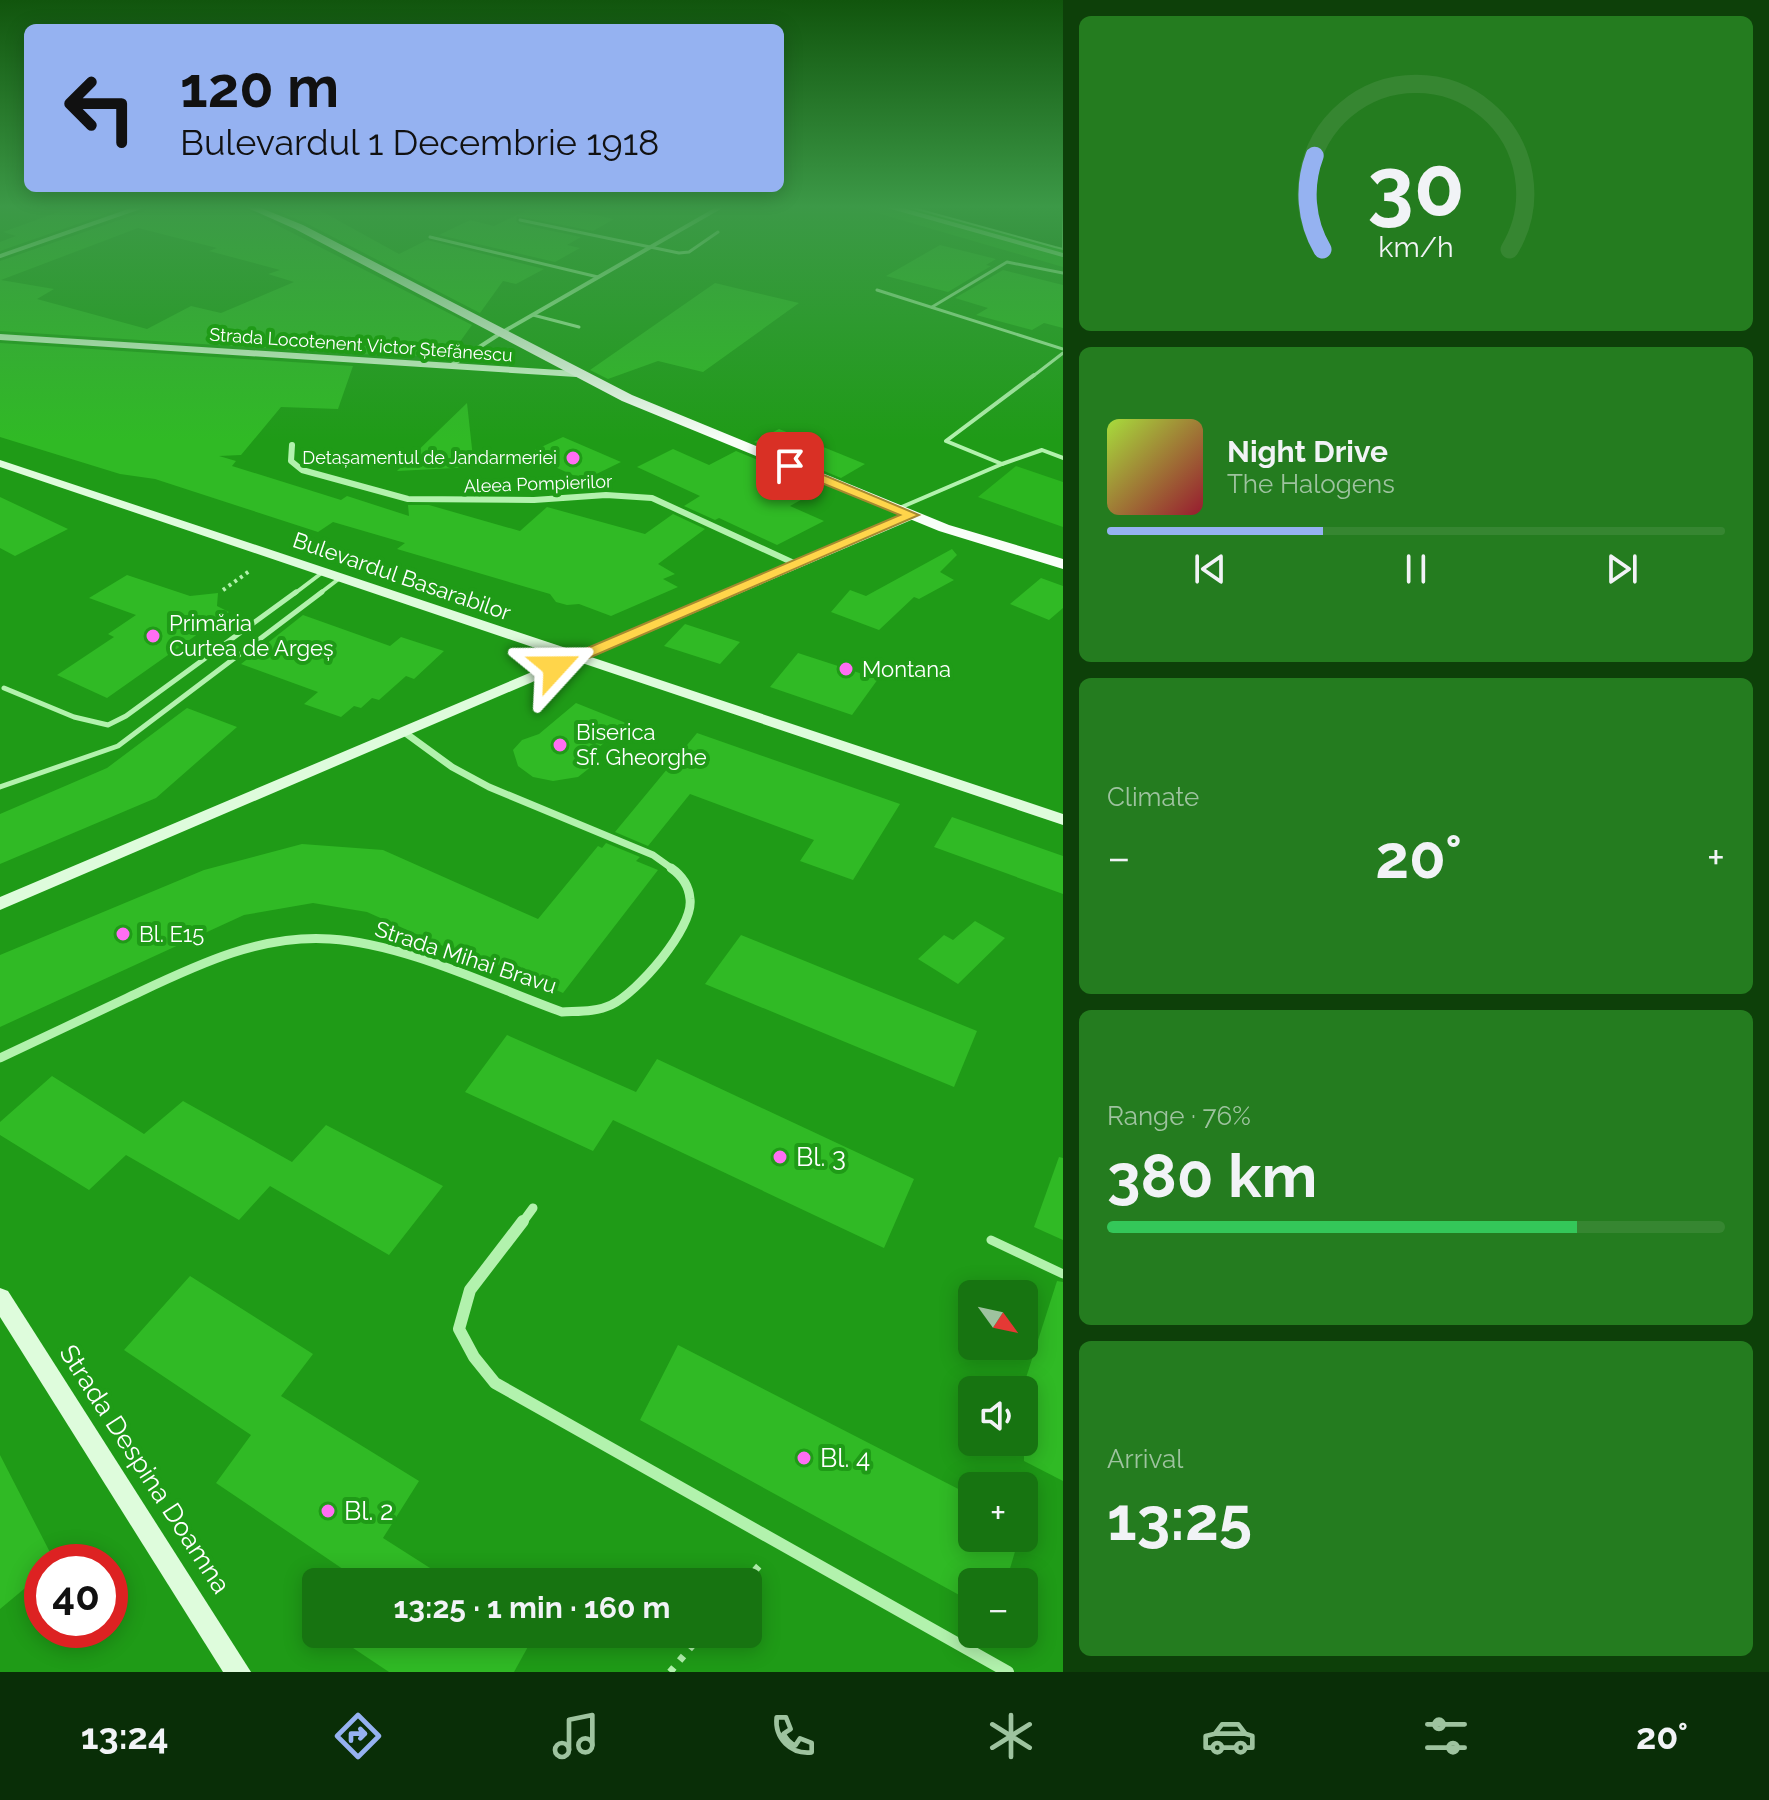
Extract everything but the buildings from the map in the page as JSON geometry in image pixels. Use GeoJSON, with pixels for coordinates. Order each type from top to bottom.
{"type":"FeatureCollection","features":[{"type":"Feature","properties":{"kind":"main road"},"geometry":{"type":"LineString","coordinates":[[408,284],[576,374],[904,512],[983,541],[1063,564]]}},
{"type":"Feature","properties":{"kind":"main road","name":"Strada Locotenent Victor Ștefănescu"},"geometry":{"type":"LineString","coordinates":[[0,337],[576,374]]}},
{"type":"Feature","properties":{"kind":"main road","name":"Bulevardul Basarabilor"},"geometry":{"type":"LineString","coordinates":[[0,463],[1063,820]]}},
{"type":"Feature","properties":{"kind":"main road"},"geometry":{"type":"LineString","coordinates":[[0,904],[796,564],[904,512]]}},
{"type":"Feature","properties":{"kind":"main road","name":"Strada Despina Doamna"},"geometry":{"type":"LineString","coordinates":[[0,1298],[238,1672]]}},
{"type":"Feature","properties":{"kind":"street"},"geometry":{"type":"LineString","coordinates":[[450,366],[586,284]]}},
{"type":"Feature","properties":{"kind":"street","name":"Aleea Pompierilor"},"geometry":{"type":"LineString","coordinates":[[292,445],[291,461],[302,470],[408,499],[506,500],[606,495],[652,498],[796,564]]}},
{"type":"Feature","properties":{"kind":"street","name":"Strada Mihai Bravu"},"geometry":{"type":"LineString","coordinates":[[0,1058],[193,966],[249,947],[306,938],[359,944],[400,955],[562,1012],[589,1011],[611,1005],[641,985],[683,926],[691,900],[681,875],[653,855],[489,787],[452,767],[404,732]]}},
{"type":"Feature","properties":{"kind":"street"},"geometry":{"type":"LineString","coordinates":[[533,1208],[470,1290],[459,1329],[474,1357],[495,1383],[1008,1672]]}},
{"type":"Feature","properties":{"kind":"lane"},"geometry":{"type":"LineString","coordinates":[[931,307],[970,284]]}},
{"type":"Feature","properties":{"kind":"lane"},"geometry":{"type":"LineString","coordinates":[[877,290],[1063,351]]}},
{"type":"Feature","properties":{"kind":"lane"},"geometry":{"type":"LineString","coordinates":[[533,315],[579,327]]}},
{"type":"Feature","properties":{"kind":"lane"},"geometry":{"type":"LineString","coordinates":[[1002,464],[946,441],[1063,351]]}},
{"type":"Feature","properties":{"kind":"lane"},"geometry":{"type":"LineString","coordinates":[[904,512],[1002,464],[1042,450],[1063,458]]}},
{"type":"Feature","properties":{"kind":"lane"},"geometry":{"type":"LineString","coordinates":[[4,688],[74,717],[108,725],[126,716],[323,572]]}},
{"type":"Feature","properties":{"kind":"lane"},"geometry":{"type":"LineString","coordinates":[[0,787],[118,746],[340,578]]}},
{"type":"Feature","properties":{"kind":"lane"},"geometry":{"type":"LineString","coordinates":[[991,1240],[1063,1274]]}},
{"type":"Feature","properties":{"kind":"path"},"geometry":{"type":"LineString","coordinates":[[223,590],[258,566]]}},
{"type":"Feature","properties":{"kind":"path"},"geometry":{"type":"LineString","coordinates":[[670,1672],[690,1648]]}},
{"type":"Feature","properties":{"kind":"shaded area"},"geometry":{"type":"Polygon","coordinates":[[[1016,466],[1063,482],[1063,527],[978,497],[1016,466]]]}},
{"type":"Feature","properties":{"kind":"place","name":"Detașamentul de Jandarmeriei"},"geometry":{"type":"Point","coordinates":[573,458]}},
{"type":"Feature","properties":{"kind":"place","name":"Primăria Curtea de Argeș"},"geometry":{"type":"Point","coordinates":[153,636]}},
{"type":"Feature","properties":{"kind":"place","name":"Montana"},"geometry":{"type":"Point","coordinates":[846,669]}},
{"type":"Feature","properties":{"kind":"place","name":"Biserica Sf. Gheorghe"},"geometry":{"type":"Point","coordinates":[560,745]}},
{"type":"Feature","properties":{"kind":"place","name":"Bl. E15"},"geometry":{"type":"Point","coordinates":[123,934]}},
{"type":"Feature","properties":{"kind":"place","name":"Bl. 3"},"geometry":{"type":"Point","coordinates":[780,1157]}},
{"type":"Feature","properties":{"kind":"place","name":"Bl. 4"},"geometry":{"type":"Point","coordinates":[804,1458]}},
{"type":"Feature","properties":{"kind":"place","name":"Bl. 2"},"geometry":{"type":"Point","coordinates":[328,1511]}},
{"type":"Feature","properties":{"kind":"route"},"geometry":{"type":"LineString","coordinates":[[555,667],[912,515],[790,466]]}}]}
